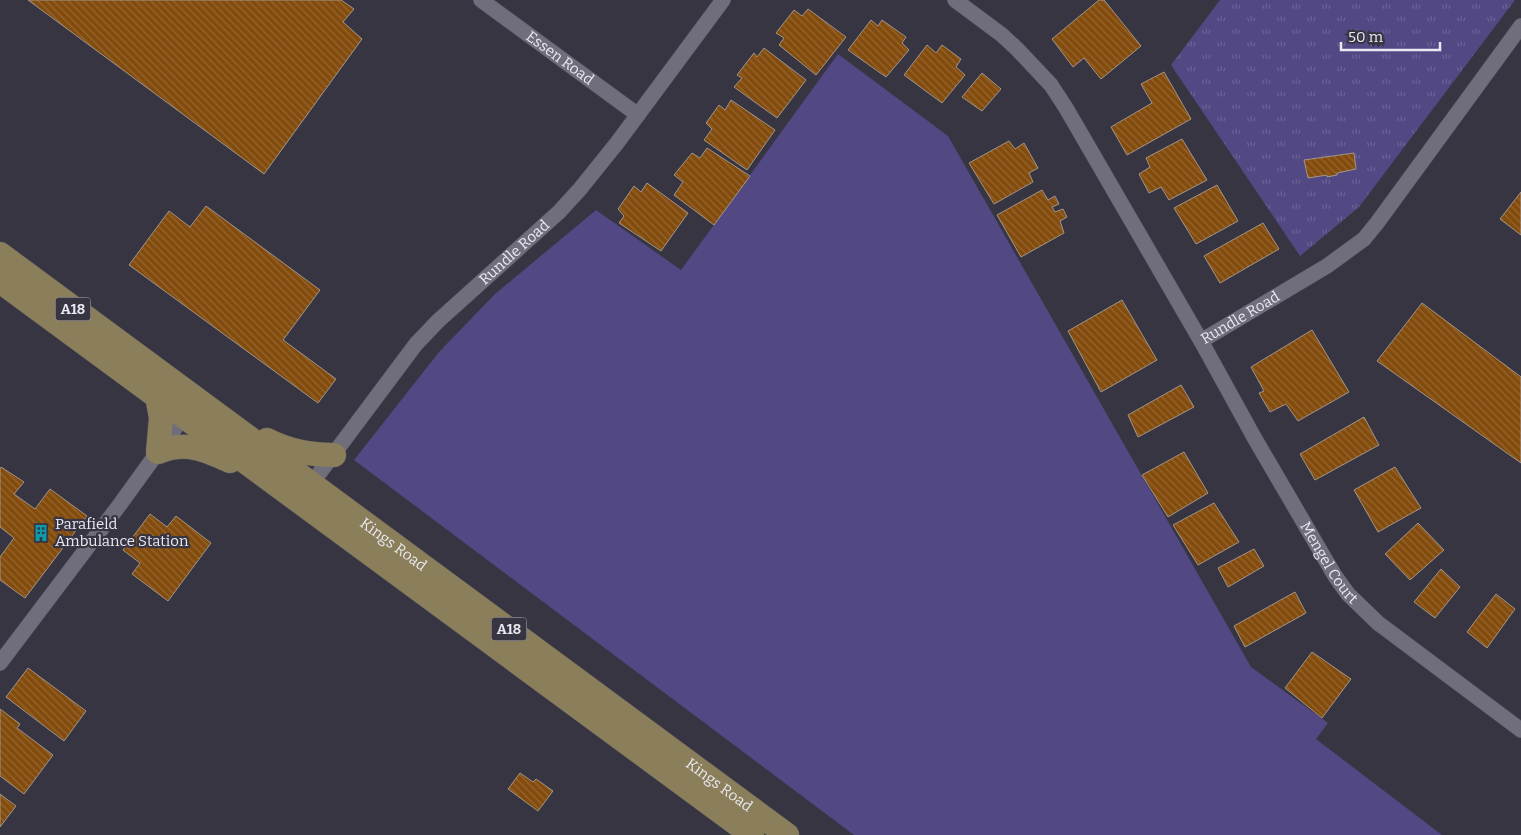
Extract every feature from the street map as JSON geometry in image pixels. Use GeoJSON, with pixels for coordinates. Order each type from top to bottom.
{"type":"FeatureCollection","features":[{"type":"Feature","properties":{"kind":"main road","name":"Kings Road"},"geometry":{"type":"LineString","coordinates":[[0,254],[305,492],[752,835]]}},
{"type":"Feature","properties":{"kind":"main road","name":"Kings Road"},"geometry":{"type":"LineString","coordinates":[[0,281],[157,396],[198,409],[268,478],[305,492],[787,835]]}},
{"type":"Feature","properties":{"kind":"main road"},"geometry":{"type":"LineString","coordinates":[[157,396],[161,418],[158,452],[178,446],[198,448],[268,478]]}},
{"type":"Feature","properties":{"kind":"main road"},"geometry":{"type":"LineString","coordinates":[[198,409],[280,447],[303,453],[334,455]]}},
{"type":"Feature","properties":{"kind":"street","name":"Essen Road"},"geometry":{"type":"LineString","coordinates":[[481,0],[638,115]]}},
{"type":"Feature","properties":{"kind":"street","name":"Rundle Road"},"geometry":{"type":"LineString","coordinates":[[305,492],[416,344],[460,300],[559,212],[580,189],[638,115],[723,0]]}},
{"type":"Feature","properties":{"kind":"street","name":"Rundle Road"},"geometry":{"type":"LineString","coordinates":[[955,0],[1002,35],[1051,85],[1201,342],[1327,266],[1364,238],[1377,223],[1521,26]]}},
{"type":"Feature","properties":{"kind":"street","name":"Mengel Court"},"geometry":{"type":"LineString","coordinates":[[1201,342],[1255,439],[1348,594],[1378,623],[1521,730]]}},
{"type":"Feature","properties":{"kind":"street"},"geometry":{"type":"LineString","coordinates":[[0,662],[158,452],[198,409]]}},
{"type":"Feature","properties":{"kind":"green space"},"geometry":{"type":"Polygon","coordinates":[[[1220,0],[1515,0],[1359,207],[1300,256],[1171,65],[1220,0]]]}},
{"type":"Feature","properties":{"kind":"green space"},"geometry":{"type":"Polygon","coordinates":[[[838,54],[948,136],[1251,667],[1328,723],[1316,739],[1442,835],[854,835],[354,460],[439,352],[495,294],[596,210],[681,270],[838,54]]]}},
{"type":"Feature","properties":{"kind":"building"},"geometry":{"type":"Polygon","coordinates":[[[28,0],[341,0],[354,9],[343,22],[362,39],[264,174],[28,0]]]}},
{"type":"Feature","properties":{"kind":"building"},"geometry":{"type":"Polygon","coordinates":[[[1099,0],[1104,0],[1141,46],[1101,79],[1084,58],[1073,67],[1052,39],[1099,0]]]}},
{"type":"Feature","properties":{"kind":"building"},"geometry":{"type":"Polygon","coordinates":[[[808,9],[846,37],[816,75],[779,45],[784,38],[776,33],[794,10],[802,16],[808,9]]]}},
{"type":"Feature","properties":{"kind":"building"},"geometry":{"type":"Polygon","coordinates":[[[871,20],[878,26],[882,20],[906,37],[902,43],[909,50],[886,77],[848,50],[871,20]]]}},
{"type":"Feature","properties":{"kind":"building"},"geometry":{"type":"Polygon","coordinates":[[[927,45],[936,53],[942,45],[961,59],[956,67],[965,75],[942,103],[904,75],[927,45]]]}},
{"type":"Feature","properties":{"kind":"building"},"geometry":{"type":"Polygon","coordinates":[[[764,48],[806,80],[777,118],[734,87],[742,78],[737,75],[754,53],[757,57],[764,48]]]}},
{"type":"Feature","properties":{"kind":"building"},"geometry":{"type":"Polygon","coordinates":[[[1164,72],[1191,119],[1127,155],[1111,127],[1152,103],[1141,84],[1164,72]]]}},
{"type":"Feature","properties":{"kind":"building"},"geometry":{"type":"Polygon","coordinates":[[[982,73],[1001,89],[982,111],[962,97],[982,73]]]}},
{"type":"Feature","properties":{"kind":"building"},"geometry":{"type":"Polygon","coordinates":[[[731,100],[775,130],[747,170],[704,140],[712,129],[706,123],[719,105],[725,110],[731,100]]]}},
{"type":"Feature","properties":{"kind":"building"},"geometry":{"type":"Polygon","coordinates":[[[1182,139],[1207,180],[1169,200],[1161,187],[1149,193],[1139,174],[1150,167],[1146,158],[1182,139]]]}},
{"type":"Feature","properties":{"kind":"building"},"geometry":{"type":"Polygon","coordinates":[[[1009,141],[1015,149],[1024,143],[1038,168],[1029,173],[1033,182],[994,204],[969,163],[1009,141]]]}},
{"type":"Feature","properties":{"kind":"building"},"geometry":{"type":"Polygon","coordinates":[[[707,148],[750,176],[714,225],[674,195],[683,182],[674,175],[692,153],[700,158],[707,148]]]}},
{"type":"Feature","properties":{"kind":"building"},"geometry":{"type":"Polygon","coordinates":[[[1354,153],[1356,169],[1327,177],[1327,175],[1308,178],[1304,160],[1354,153]]]}},
{"type":"Feature","properties":{"kind":"building"},"geometry":{"type":"Polygon","coordinates":[[[647,183],[688,213],[661,251],[619,223],[624,216],[618,209],[634,186],[641,192],[647,183]]]}},
{"type":"Feature","properties":{"kind":"building"},"geometry":{"type":"Polygon","coordinates":[[[1217,185],[1238,221],[1196,244],[1174,208],[1217,185]]]}},
{"type":"Feature","properties":{"kind":"building"},"geometry":{"type":"Polygon","coordinates":[[[1042,190],[1048,200],[1055,196],[1059,204],[1052,207],[1055,212],[1063,209],[1067,217],[1060,221],[1064,233],[1021,257],[997,215],[1042,190]]]}},
{"type":"Feature","properties":{"kind":"building"},"geometry":{"type":"Polygon","coordinates":[[[1521,192],[1521,235],[1500,219],[1521,192]]]}},
{"type":"Feature","properties":{"kind":"building"},"geometry":{"type":"Polygon","coordinates":[[[206,206],[320,290],[283,340],[336,379],[318,403],[129,265],[169,211],[190,227],[206,206]]]}},
{"type":"Feature","properties":{"kind":"building"},"geometry":{"type":"Polygon","coordinates":[[[1263,223],[1279,249],[1220,283],[1204,256],[1263,223]]]}},
{"type":"Feature","properties":{"kind":"building"},"geometry":{"type":"Polygon","coordinates":[[[1122,300],[1157,360],[1101,392],[1068,331],[1122,300]]]}},
{"type":"Feature","properties":{"kind":"building"},"geometry":{"type":"Polygon","coordinates":[[[1422,303],[1521,377],[1521,463],[1377,361],[1422,303]]]}},
{"type":"Feature","properties":{"kind":"building"},"geometry":{"type":"Polygon","coordinates":[[[1312,330],[1349,392],[1298,421],[1286,404],[1270,412],[1259,393],[1264,391],[1251,367],[1312,330]]]}},
{"type":"Feature","properties":{"kind":"building"},"geometry":{"type":"Polygon","coordinates":[[[1181,385],[1194,407],[1138,437],[1128,415],[1181,385]]]}},
{"type":"Feature","properties":{"kind":"building"},"geometry":{"type":"Polygon","coordinates":[[[1364,417],[1379,445],[1315,480],[1300,454],[1364,417]]]}},
{"type":"Feature","properties":{"kind":"building"},"geometry":{"type":"Polygon","coordinates":[[[1184,452],[1208,493],[1168,517],[1142,475],[1184,452]]]}},
{"type":"Feature","properties":{"kind":"building","name":"Parafield Ambulance Station"},"geometry":{"type":"Polygon","coordinates":[[[1,467],[24,482],[14,494],[35,509],[50,489],[87,516],[25,598],[0,580],[0,557],[14,538],[0,527],[1,467]]]}},
{"type":"Feature","properties":{"kind":"building"},"geometry":{"type":"Polygon","coordinates":[[[1395,467],[1421,508],[1378,532],[1354,490],[1395,467]]]}},
{"type":"Feature","properties":{"kind":"building"},"geometry":{"type":"Polygon","coordinates":[[[1214,503],[1239,542],[1198,565],[1173,525],[1214,503]]]}},
{"type":"Feature","properties":{"kind":"building"},"geometry":{"type":"Polygon","coordinates":[[[150,514],[167,527],[176,516],[211,543],[168,601],[132,574],[140,563],[123,550],[150,514]]]}},
{"type":"Feature","properties":{"kind":"building"},"geometry":{"type":"Polygon","coordinates":[[[1418,523],[1444,550],[1410,580],[1385,554],[1418,523]]]}},
{"type":"Feature","properties":{"kind":"building"},"geometry":{"type":"Polygon","coordinates":[[[1254,549],[1264,566],[1228,587],[1218,568],[1254,549]]]}},
{"type":"Feature","properties":{"kind":"building"},"geometry":{"type":"Polygon","coordinates":[[[1441,569],[1460,587],[1435,618],[1414,602],[1441,569]]]}},
{"type":"Feature","properties":{"kind":"building"},"geometry":{"type":"Polygon","coordinates":[[[1295,592],[1306,613],[1245,647],[1234,626],[1295,592]]]}},
{"type":"Feature","properties":{"kind":"building"},"geometry":{"type":"Polygon","coordinates":[[[1496,594],[1515,609],[1487,648],[1467,632],[1496,594]]]}},
{"type":"Feature","properties":{"kind":"building"},"geometry":{"type":"Polygon","coordinates":[[[1312,652],[1351,679],[1322,718],[1285,688],[1312,652]]]}},
{"type":"Feature","properties":{"kind":"building"},"geometry":{"type":"Polygon","coordinates":[[[28,668],[86,711],[64,741],[6,697],[28,668]]]}},
{"type":"Feature","properties":{"kind":"building"},"geometry":{"type":"Polygon","coordinates":[[[0,709],[20,724],[17,728],[53,755],[24,794],[0,776],[0,709]]]}},
{"type":"Feature","properties":{"kind":"building"},"geometry":{"type":"Polygon","coordinates":[[[520,773],[533,782],[536,779],[553,791],[538,811],[508,789],[520,773]]]}},
{"type":"Feature","properties":{"kind":"building"},"geometry":{"type":"Polygon","coordinates":[[[0,794],[16,806],[0,827],[0,794]]]}},
{"type":"Feature","properties":{"kind":"place","name":"Parafield Ambulance Station"},"geometry":{"type":"Point","coordinates":[41,533]}}]}
